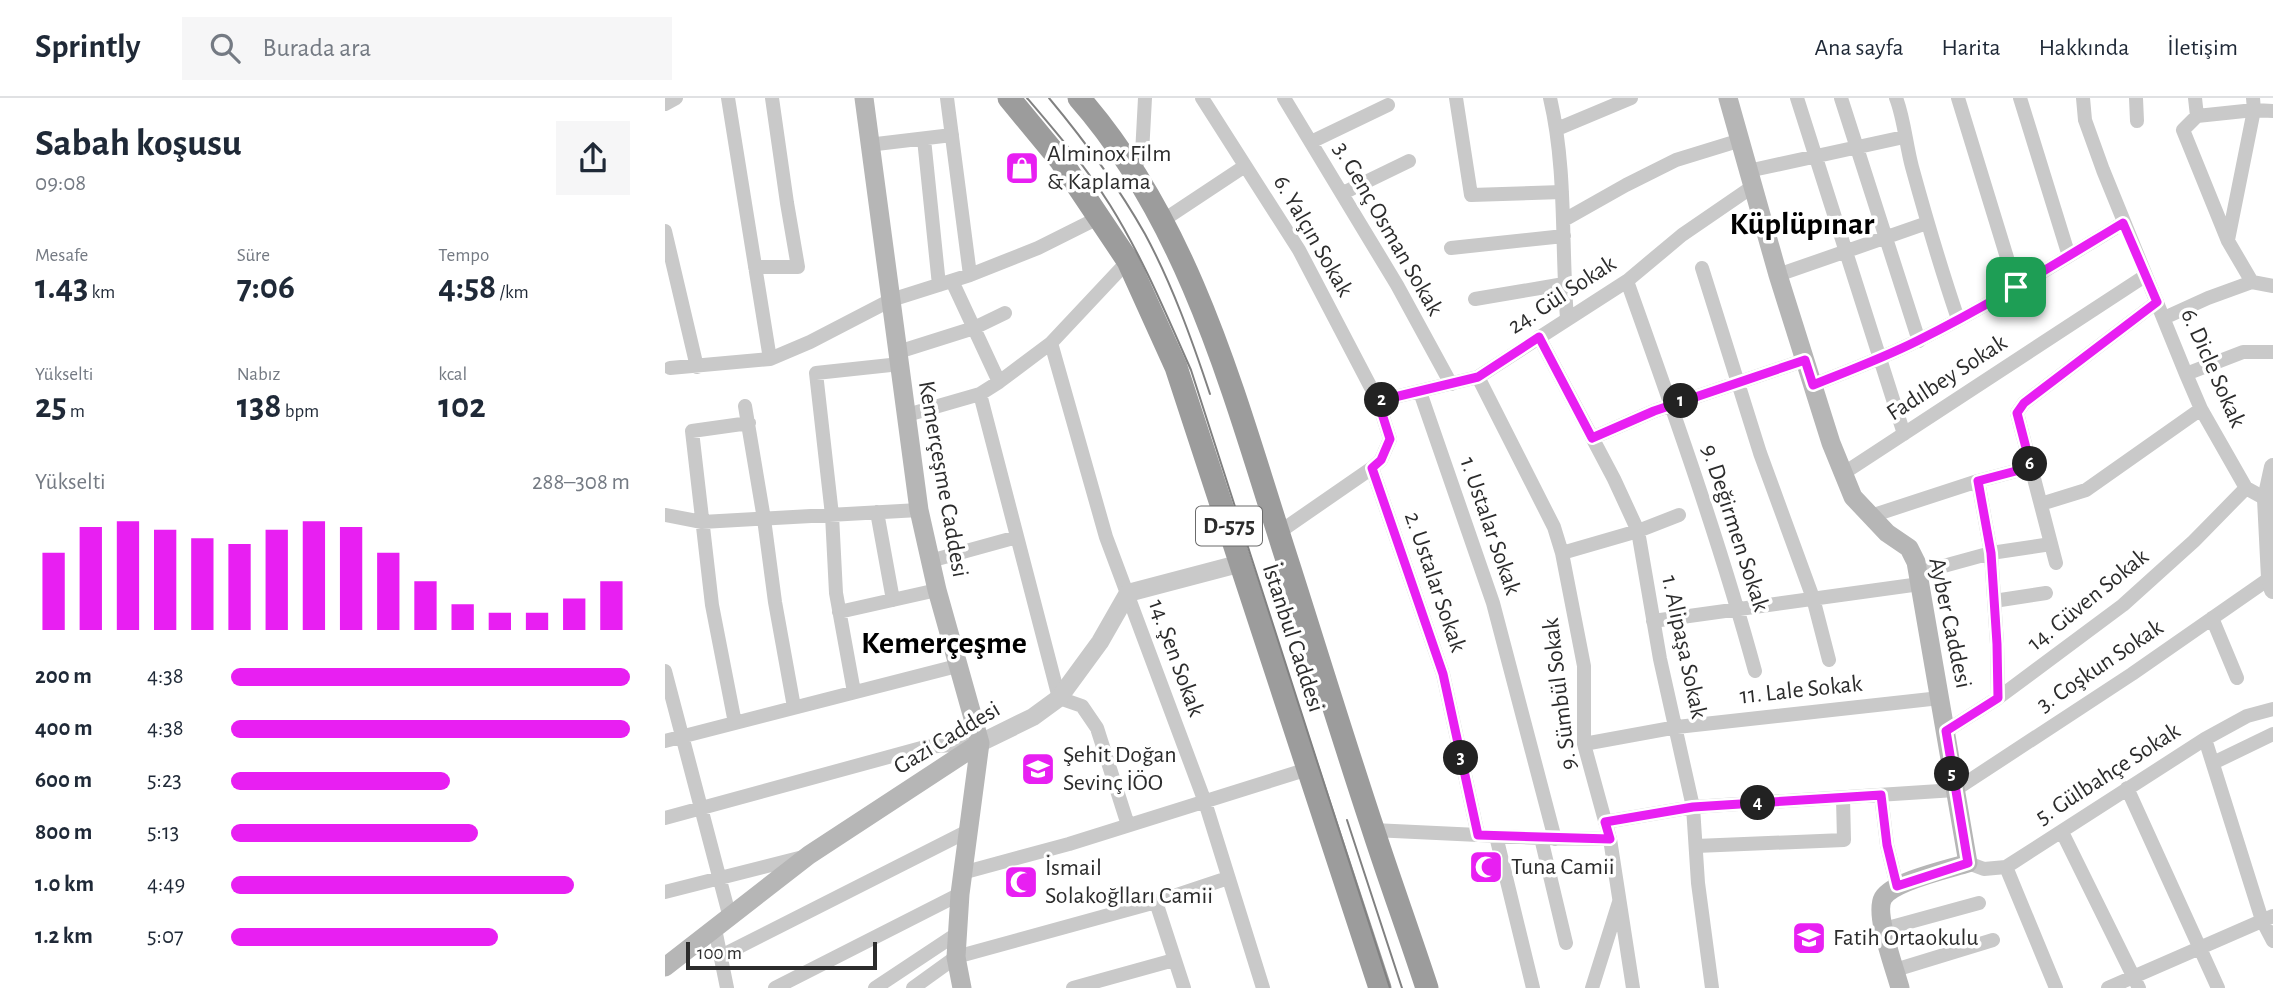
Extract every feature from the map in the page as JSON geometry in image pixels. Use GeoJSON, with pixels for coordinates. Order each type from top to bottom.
{"type":"FeatureCollection","features":[{"type":"Feature","properties":{"kind":"highway","name":"İstanbul Caddesi"},"geometry":{"type":"LineString","coordinates":[[1009,98],[1061,161],[1128,261],[1176,366],[1380,988]]}},
{"type":"Feature","properties":{"kind":"highway","name":"İstanbul Caddesi"},"geometry":{"type":"LineString","coordinates":[[1079,98],[1133,170],[1189,277],[1213,337],[1427,988]]}},
{"type":"Feature","properties":{"kind":"main road","name":"Kemerçeşme Caddesi"},"geometry":{"type":"LineString","coordinates":[[864,98],[868,145],[919,510],[937,590],[980,743],[960,894],[956,957],[962,988]]}},
{"type":"Feature","properties":{"kind":"main road","name":"Ayber Caddesi"},"geometry":{"type":"LineString","coordinates":[[1728,98],[1778,275],[1813,385],[1853,496],[1887,533],[1909,548],[1916,562],[1968,863]]}},
{"type":"Feature","properties":{"kind":"main road","name":"Gazi Caddesi"},"geometry":{"type":"LineString","coordinates":[[665,967],[809,855],[980,743]]}},
{"type":"Feature","properties":{"kind":"main road"},"geometry":{"type":"LineString","coordinates":[[1898,979],[1884,929],[1881,905],[1888,892],[1897,886],[1968,863]]}},
{"type":"Feature","properties":{"kind":"street"},"geometry":{"type":"LineString","coordinates":[[665,103],[675,98]]}},
{"type":"Feature","properties":{"kind":"street"},"geometry":{"type":"LineString","coordinates":[[728,98],[770,359]]}},
{"type":"Feature","properties":{"kind":"street"},"geometry":{"type":"LineString","coordinates":[[755,267],[798,267],[772,98]]}},
{"type":"Feature","properties":{"kind":"street"},"geometry":{"type":"LineString","coordinates":[[947,98],[970,275]]}},
{"type":"Feature","properties":{"kind":"street"},"geometry":{"type":"LineString","coordinates":[[1133,170],[1142,153],[1145,98]]}},
{"type":"Feature","properties":{"kind":"street","name":"6. Yalçın Sokak"},"geometry":{"type":"LineString","coordinates":[[1202,98],[1299,250],[1378,401],[1390,439],[1381,460],[1372,468]]}},
{"type":"Feature","properties":{"kind":"street","name":"3. Genç Osman Sokak"},"geometry":{"type":"LineString","coordinates":[[1284,98],[1397,285],[1451,384]]}},
{"type":"Feature","properties":{"kind":"street"},"geometry":{"type":"LineString","coordinates":[[1456,98],[1471,195],[1562,192]]}},
{"type":"Feature","properties":{"kind":"street"},"geometry":{"type":"LineString","coordinates":[[1550,98],[1557,129],[1562,192],[1567,318]]}},
{"type":"Feature","properties":{"kind":"street"},"geometry":{"type":"LineString","coordinates":[[1557,129],[1631,98]]}},
{"type":"Feature","properties":{"kind":"street"},"geometry":{"type":"LineString","coordinates":[[1797,98],[1904,434]]}},
{"type":"Feature","properties":{"kind":"street"},"geometry":{"type":"LineString","coordinates":[[1841,98],[1884,239],[1919,341]]}},
{"type":"Feature","properties":{"kind":"street"},"geometry":{"type":"LineString","coordinates":[[1896,98],[1901,108],[1904,137],[1927,223],[1958,319]]}},
{"type":"Feature","properties":{"kind":"street"},"geometry":{"type":"LineString","coordinates":[[1958,98],[2016,287]]}},
{"type":"Feature","properties":{"kind":"street"},"geometry":{"type":"LineString","coordinates":[[2020,98],[2069,256]]}},
{"type":"Feature","properties":{"kind":"street","name":"6. Dicle Sokak"},"geometry":{"type":"LineString","coordinates":[[2083,98],[2085,120],[2145,276],[2201,408],[2246,488]]}},
{"type":"Feature","properties":{"kind":"street"},"geometry":{"type":"LineString","coordinates":[[2136,98],[2137,121]]}},
{"type":"Feature","properties":{"kind":"street"},"geometry":{"type":"LineString","coordinates":[[2195,98],[2197,117]]}},
{"type":"Feature","properties":{"kind":"street"},"geometry":{"type":"LineString","coordinates":[[2228,241],[2254,104]]}},
{"type":"Feature","properties":{"kind":"street"},"geometry":{"type":"LineString","coordinates":[[2252,282],[2228,241],[2183,130],[2197,117],[2254,104],[2273,111]]}},
{"type":"Feature","properties":{"kind":"street"},"geometry":{"type":"LineString","coordinates":[[1311,142],[1388,105]]}},
{"type":"Feature","properties":{"kind":"street"},"geometry":{"type":"LineString","coordinates":[[868,145],[952,135]]}},
{"type":"Feature","properties":{"kind":"street"},"geometry":{"type":"LineString","coordinates":[[1750,179],[1815,155],[1904,137]]}},
{"type":"Feature","properties":{"kind":"street"},"geometry":{"type":"LineString","coordinates":[[924,139],[946,283],[974,328],[999,382]]}},
{"type":"Feature","properties":{"kind":"street"},"geometry":{"type":"LineString","coordinates":[[1564,220],[1676,160],[1741,140]]}},
{"type":"Feature","properties":{"kind":"street"},"geometry":{"type":"LineString","coordinates":[[1343,193],[1409,161]]}},
{"type":"Feature","properties":{"kind":"street"},"geometry":{"type":"LineString","coordinates":[[1161,221],[1244,166]]}},
{"type":"Feature","properties":{"kind":"street","name":"24. Gül Sokak"},"geometry":{"type":"LineString","coordinates":[[1378,401],[1478,377],[1627,281],[1750,179]]}},
{"type":"Feature","properties":{"kind":"street"},"geometry":{"type":"LineString","coordinates":[[670,368],[770,359],[810,342],[891,300],[970,275],[1038,248],[1100,217]]}},
{"type":"Feature","properties":{"kind":"street"},"geometry":{"type":"LineString","coordinates":[[1778,275],[1927,223]]}},
{"type":"Feature","properties":{"kind":"street"},"geometry":{"type":"LineString","coordinates":[[1813,385],[1919,341],[2123,223]]}},
{"type":"Feature","properties":{"kind":"street"},"geometry":{"type":"LineString","coordinates":[[665,232],[697,367]]}},
{"type":"Feature","properties":{"kind":"street"},"geometry":{"type":"LineString","coordinates":[[1451,248],[1564,236]]}},
{"type":"Feature","properties":{"kind":"street"},"geometry":{"type":"LineString","coordinates":[[907,415],[980,394],[999,382],[1051,343],[1128,261]]}},
{"type":"Feature","properties":{"kind":"street"},"geometry":{"type":"LineString","coordinates":[[1702,268],[1760,453],[1812,597],[1829,660]]}},
{"type":"Feature","properties":{"kind":"street","name":"Fadılbey Sokak"},"geometry":{"type":"LineString","coordinates":[[1844,473],[2145,276]]}},
{"type":"Feature","properties":{"kind":"street","name":"9. Değirmen Sokak"},"geometry":{"type":"LineString","coordinates":[[1627,281],[1672,405],[1739,610],[1755,671]]}},
{"type":"Feature","properties":{"kind":"street"},"geometry":{"type":"LineString","coordinates":[[2164,318],[2252,282],[2273,286]]}},
{"type":"Feature","properties":{"kind":"street"},"geometry":{"type":"LineString","coordinates":[[1475,299],[1564,284]]}},
{"type":"Feature","properties":{"kind":"street"},"geometry":{"type":"LineString","coordinates":[[2056,563],[2017,413],[2024,403],[2157,302]]}},
{"type":"Feature","properties":{"kind":"street"},"geometry":{"type":"LineString","coordinates":[[854,692],[836,593],[832,514],[816,373],[899,358],[1005,313]]}},
{"type":"Feature","properties":{"kind":"street","name":"1. Alipaşa Sokak"},"geometry":{"type":"LineString","coordinates":[[1539,337],[1614,479],[1638,531],[1660,659],[1693,807],[1698,883],[1712,988]]}},
{"type":"Feature","properties":{"kind":"street","name":"14. Şen Sokak"},"geometry":{"type":"LineString","coordinates":[[1051,343],[1106,537],[1205,802],[1263,988]]}},
{"type":"Feature","properties":{"kind":"street"},"geometry":{"type":"LineString","coordinates":[[2186,374],[2243,352],[2273,352]]}},
{"type":"Feature","properties":{"kind":"street"},"geometry":{"type":"LineString","coordinates":[[1592,438],[1672,405],[1805,360]]}},
{"type":"Feature","properties":{"kind":"street","name":"9. Sümbül Sokak"},"geometry":{"type":"LineString","coordinates":[[1478,377],[1554,527],[1563,553],[1584,666],[1584,744],[1610,839],[1633,988]]}},
{"type":"Feature","properties":{"kind":"street","name":"1. Ustalar Sokak"},"geometry":{"type":"LineString","coordinates":[[1420,392],[1493,603],[1548,838],[1566,943]]}},
{"type":"Feature","properties":{"kind":"street"},"geometry":{"type":"LineString","coordinates":[[980,394],[1059,698],[1082,706],[1097,728],[1128,825]]}},
{"type":"Feature","properties":{"kind":"street"},"geometry":{"type":"LineString","coordinates":[[745,405],[794,707]]}},
{"type":"Feature","properties":{"kind":"street"},"geometry":{"type":"LineString","coordinates":[[2041,504],[2086,490],[2201,408]]}},
{"type":"Feature","properties":{"kind":"street"},"geometry":{"type":"LineString","coordinates":[[735,723],[712,605],[692,431],[748,423]]}},
{"type":"Feature","properties":{"kind":"street"},"geometry":{"type":"LineString","coordinates":[[1871,516],[1978,481],[2031,467]]}},
{"type":"Feature","properties":{"kind":"street"},"geometry":{"type":"LineString","coordinates":[[2271,584],[2266,499],[2273,467]]}},
{"type":"Feature","properties":{"kind":"street"},"geometry":{"type":"LineString","coordinates":[[1278,533],[1372,468]]}},
{"type":"Feature","properties":{"kind":"street","name":"2. Ustalar Sokak"},"geometry":{"type":"LineString","coordinates":[[1372,468],[1443,674],[1478,835]]}},
{"type":"Feature","properties":{"kind":"street"},"geometry":{"type":"LineString","coordinates":[[1978,481],[1991,553],[1998,698]]}},
{"type":"Feature","properties":{"kind":"street"},"geometry":{"type":"LineString","coordinates":[[2246,488],[2266,499]]}},
{"type":"Feature","properties":{"kind":"street","name":"14. Güven Sokak"},"geometry":{"type":"LineString","coordinates":[[1946,731],[1998,698],[2123,605],[2194,541],[2246,488]]}},
{"type":"Feature","properties":{"kind":"street"},"geometry":{"type":"LineString","coordinates":[[665,515],[702,522],[919,510]]}},
{"type":"Feature","properties":{"kind":"street"},"geometry":{"type":"LineString","coordinates":[[877,512],[893,600]]}},
{"type":"Feature","properties":{"kind":"street"},"geometry":{"type":"LineString","coordinates":[[1563,553],[1638,531],[1679,515]]}},
{"type":"Feature","properties":{"kind":"street"},"geometry":{"type":"LineString","coordinates":[[930,561],[1017,537]]}},
{"type":"Feature","properties":{"kind":"street"},"geometry":{"type":"LineString","coordinates":[[1653,621],[1739,610],[1919,578],[1991,553],[2051,544]]}},
{"type":"Feature","properties":{"kind":"street"},"geometry":{"type":"LineString","coordinates":[[1128,593],[1242,563]]}},
{"type":"Feature","properties":{"kind":"street","name":"3. Coşkun Sokak"},"geometry":{"type":"LineString","coordinates":[[1955,790],[2212,618],[2271,584]]}},
{"type":"Feature","properties":{"kind":"street"},"geometry":{"type":"LineString","coordinates":[[839,612],[937,590]]}},
{"type":"Feature","properties":{"kind":"street","name":"Gazi Caddesi"},"geometry":{"type":"LineString","coordinates":[[980,743],[1033,717],[1059,698],[1100,642],[1128,593]]}},
{"type":"Feature","properties":{"kind":"street"},"geometry":{"type":"LineString","coordinates":[[1994,601],[2046,593]]}},
{"type":"Feature","properties":{"kind":"street"},"geometry":{"type":"LineString","coordinates":[[2212,618],[2237,678]]}},
{"type":"Feature","properties":{"kind":"street"},"geometry":{"type":"LineString","coordinates":[[665,741],[957,666]]}},
{"type":"Feature","properties":{"kind":"street"},"geometry":{"type":"LineString","coordinates":[[665,671],[720,876],[723,923],[721,956],[727,988]]}},
{"type":"Feature","properties":{"kind":"street","name":"11. Lale Sokak"},"geometry":{"type":"LineString","coordinates":[[1584,744],[1677,727],[1940,698]]}},
{"type":"Feature","properties":{"kind":"street","name":"5. Gülbahçe Sokak"},"geometry":{"type":"LineString","coordinates":[[2005,867],[2205,739],[2247,716],[2273,709]]}},
{"type":"Feature","properties":{"kind":"street"},"geometry":{"type":"LineString","coordinates":[[2213,763],[2273,734]]}},
{"type":"Feature","properties":{"kind":"street"},"geometry":{"type":"LineString","coordinates":[[2205,739],[2268,918],[2273,941]]}},
{"type":"Feature","properties":{"kind":"street"},"geometry":{"type":"LineString","coordinates":[[665,818],[925,747],[980,743]]}},
{"type":"Feature","properties":{"kind":"street"},"geometry":{"type":"LineString","coordinates":[[962,873],[1308,769]]}},
{"type":"Feature","properties":{"kind":"street"},"geometry":{"type":"LineString","coordinates":[[2127,788],[2218,988]]}},
{"type":"Feature","properties":{"kind":"street"},"geometry":{"type":"LineString","coordinates":[[1605,822],[1693,807],[1955,790]]}},
{"type":"Feature","properties":{"kind":"street"},"geometry":{"type":"LineString","coordinates":[[1881,795],[1887,845],[1897,886]]}},
{"type":"Feature","properties":{"kind":"street"},"geometry":{"type":"LineString","coordinates":[[1696,846],[1844,840],[1843,799]]}},
{"type":"Feature","properties":{"kind":"street"},"geometry":{"type":"LineString","coordinates":[[1373,830],[1610,839]]}},
{"type":"Feature","properties":{"kind":"street"},"geometry":{"type":"LineString","coordinates":[[721,956],[968,831]]}},
{"type":"Feature","properties":{"kind":"street"},"geometry":{"type":"LineString","coordinates":[[2062,832],[2137,982]]}},
{"type":"Feature","properties":{"kind":"street"},"geometry":{"type":"LineString","coordinates":[[1496,836],[1532,988]]}},
{"type":"Feature","properties":{"kind":"street"},"geometry":{"type":"LineString","coordinates":[[665,892],[809,855]]}},
{"type":"Feature","properties":{"kind":"street"},"geometry":{"type":"LineString","coordinates":[[1968,863],[1984,869],[2005,867],[2056,988]]}},
{"type":"Feature","properties":{"kind":"street"},"geometry":{"type":"LineString","coordinates":[[913,988],[956,957],[1156,902],[1228,878]]}},
{"type":"Feature","properties":{"kind":"street"},"geometry":{"type":"LineString","coordinates":[[775,988],[960,894]]}},
{"type":"Feature","properties":{"kind":"street"},"geometry":{"type":"LineString","coordinates":[[1592,988],[1620,897]]}},
{"type":"Feature","properties":{"kind":"street"},"geometry":{"type":"LineString","coordinates":[[1156,902],[1184,988]]}},
{"type":"Feature","properties":{"kind":"street"},"geometry":{"type":"LineString","coordinates":[[1884,929],[1979,903]]}},
{"type":"Feature","properties":{"kind":"street"},"geometry":{"type":"LineString","coordinates":[[2108,988],[2137,982],[2199,948],[2268,918]]}},
{"type":"Feature","properties":{"kind":"street"},"geometry":{"type":"LineString","coordinates":[[875,988],[958,933]]}},
{"type":"Feature","properties":{"kind":"street"},"geometry":{"type":"LineString","coordinates":[[1898,979],[1993,940]]}},
{"type":"Feature","properties":{"kind":"street"},"geometry":{"type":"LineString","coordinates":[[1073,988],[1174,960]]}},
{"type":"Feature","properties":{"kind":"tram line"},"geometry":{"type":"LineString","coordinates":[[1027,98],[1081,163],[1122,224],[1191,370],[1390,988]]}},
{"type":"Feature","properties":{"kind":"tram line"},"geometry":{"type":"LineString","coordinates":[[1049,98],[1100,164],[1145,234],[1181,312],[1210,394]]}},
{"type":"Feature","properties":{"kind":"tram line"},"geometry":{"type":"LineString","coordinates":[[1347,820],[1402,988]]}},
{"type":"Feature","properties":{"kind":"place","name":"Alminox Film & Kaplama"},"geometry":{"type":"Point","coordinates":[1022,168]}},
{"type":"Feature","properties":{"kind":"place","name":"Şehit Doğan Sevinç İÖO"},"geometry":{"type":"Point","coordinates":[1038,769]}},
{"type":"Feature","properties":{"kind":"place","name":"Tuna Camii"},"geometry":{"type":"Point","coordinates":[1486,867]}},
{"type":"Feature","properties":{"kind":"place","name":"İsmail Solakoğlları Camii"},"geometry":{"type":"Point","coordinates":[1021,882]}},
{"type":"Feature","properties":{"kind":"place","name":"Fatih Ortaokulu"},"geometry":{"type":"Point","coordinates":[1809,938]}},
{"type":"Feature","properties":{"kind":"district","name":"Küplüpınar"},"geometry":{"type":"Point","coordinates":[1802,224]}},
{"type":"Feature","properties":{"kind":"district","name":"Kemerçeşme"},"geometry":{"type":"Point","coordinates":[944,643]}},
{"type":"Feature","properties":{"kind":"route"},"geometry":{"type":"LineString","coordinates":[[2123,223],[2157,302],[2024,403],[2017,413],[2031,467],[1978,481],[1991,553],[1998,698],[1946,731],[1968,863],[1897,886],[1887,845],[1881,795],[1693,807],[1605,822],[1610,839],[1478,835],[1443,674],[1372,468],[1381,460],[1390,439],[1378,401],[1478,377],[1539,337],[1592,438],[1654,411],[1805,360],[1813,385],[1919,341],[2016,287],[2123,223]]}}]}
